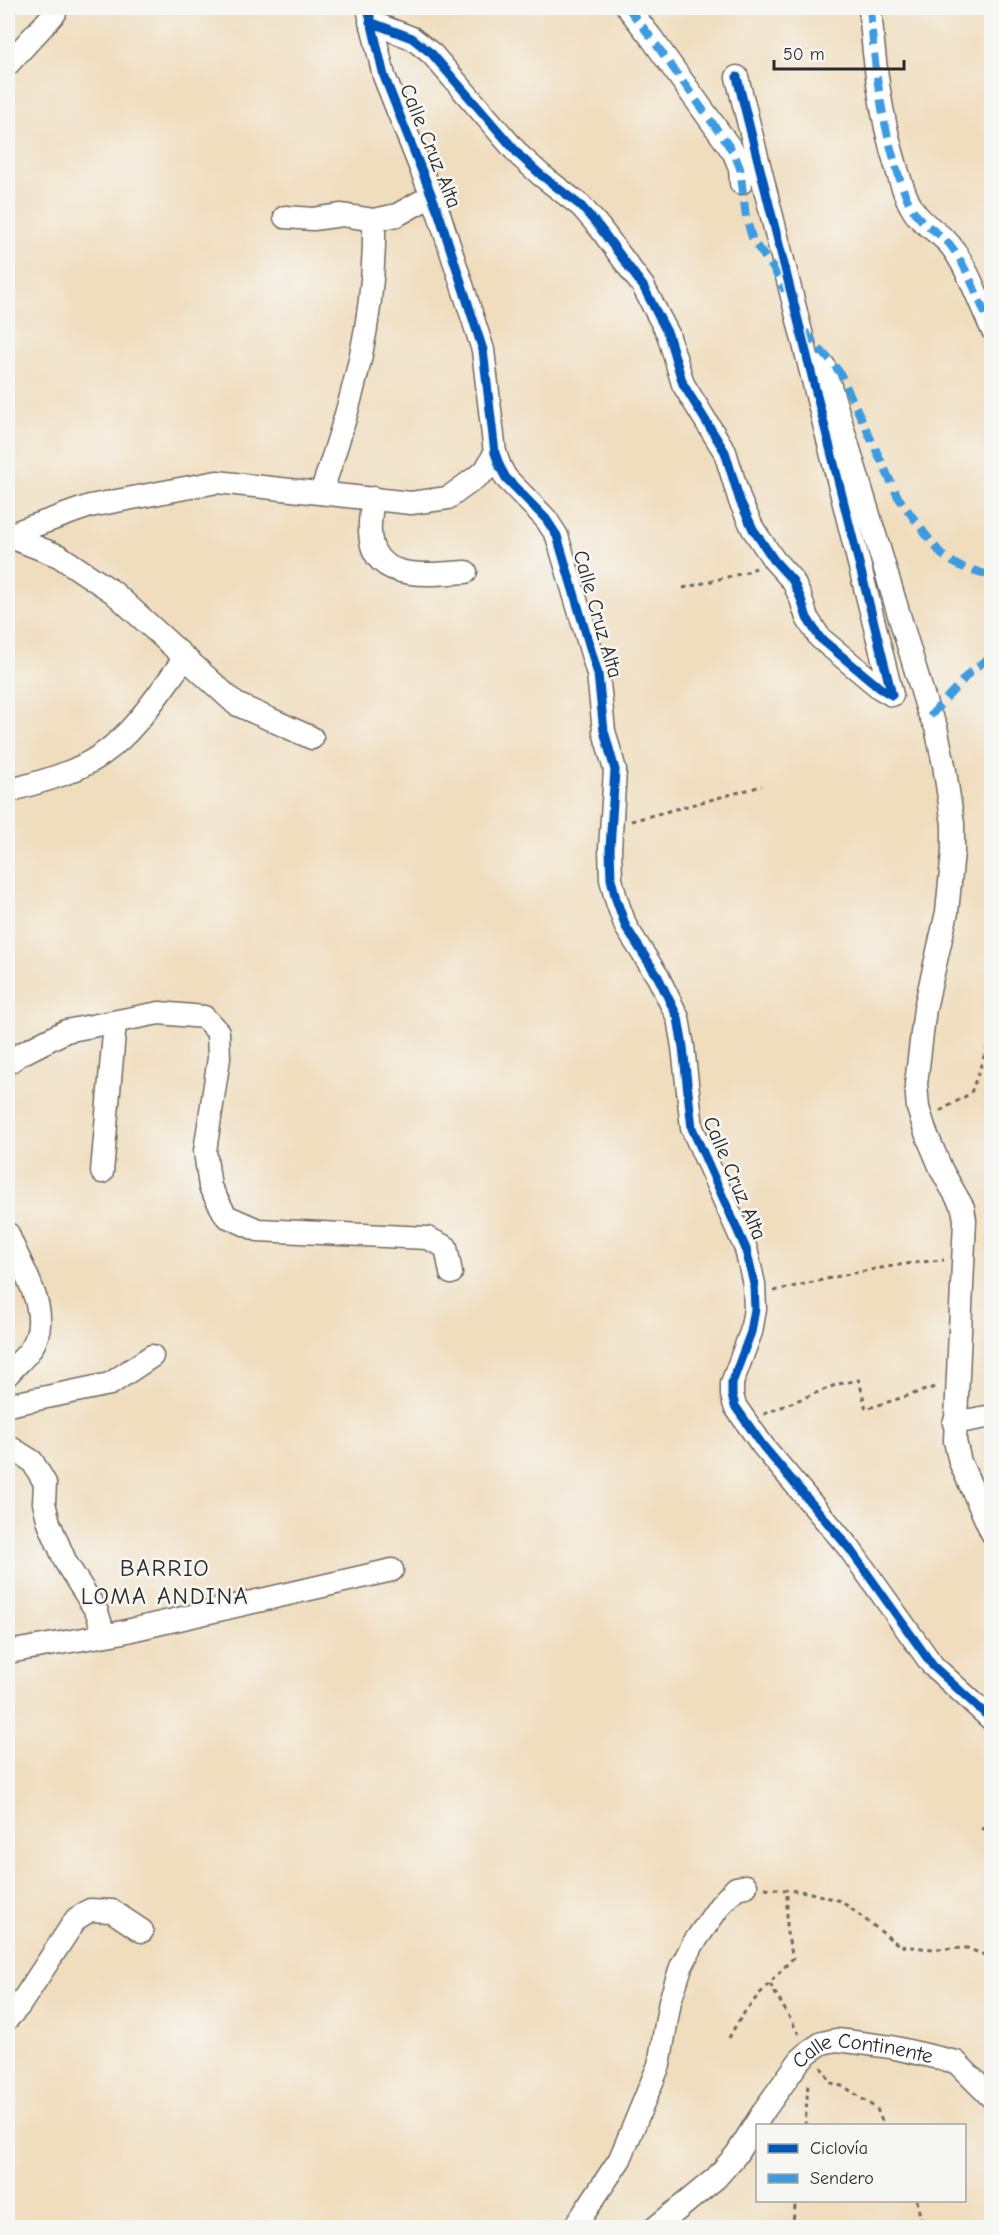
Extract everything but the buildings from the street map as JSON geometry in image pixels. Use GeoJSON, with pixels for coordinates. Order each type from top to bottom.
{"type":"FeatureCollection","features":[{"type":"Feature","properties":{"kind":"street"},"geometry":{"type":"LineString","coordinates":[[628,8],[734,153],[740,168],[741,183]]}},
{"type":"Feature","properties":{"kind":"street"},"geometry":{"type":"LineString","coordinates":[[870,8],[874,68],[887,138],[905,194],[914,211],[927,226],[950,244],[962,264],[992,329]]}},
{"type":"Feature","properties":{"kind":"street"},"geometry":{"type":"LineString","coordinates":[[8,64],[54,13]]}},
{"type":"Feature","properties":{"kind":"street"},"geometry":{"type":"LineString","coordinates":[[369,15],[412,38],[432,54],[520,156],[581,206],[600,228],[643,286],[668,334],[683,384],[725,452],[740,501],[753,529],[774,560],[793,581],[807,618],[820,638],[880,688],[892,695],[737,77],[925,700],[936,727],[944,765],[953,824],[953,852],[947,912],[925,1008],[916,1084],[918,1108],[942,1171],[963,1208],[965,1220],[954,1423],[955,1441],[960,1462],[992,1533]]}},
{"type":"Feature","properties":{"kind":"street","name":"Calle Cruz Alta"},"geometry":{"type":"LineString","coordinates":[[369,15],[384,76],[431,196],[483,350],[495,453],[506,478],[546,519],[557,536],[598,675],[604,731],[615,770],[610,849],[611,879],[616,899],[626,927],[658,977],[678,1018],[692,1128],[746,1249],[755,1309],[751,1332],[732,1383],[735,1406],[764,1446],[849,1548],[933,1666],[992,1720]]}},
{"type":"Feature","properties":{"kind":"street"},"geometry":{"type":"LineString","coordinates":[[285,217],[313,219],[342,215],[374,219],[397,215],[431,196]]}},
{"type":"Feature","properties":{"kind":"street"},"geometry":{"type":"LineString","coordinates":[[321,493],[361,363],[375,263],[374,219]]}},
{"type":"Feature","properties":{"kind":"street"},"geometry":{"type":"LineString","coordinates":[[312,738],[236,704],[104,586],[59,556],[8,536],[90,506],[217,482],[411,503],[448,498],[485,471],[495,453]]}},
{"type":"Feature","properties":{"kind":"street"},"geometry":{"type":"LineString","coordinates":[[373,498],[370,532],[376,556],[384,563],[392,569],[412,574],[466,572]]}},
{"type":"Feature","properties":{"kind":"street"},"geometry":{"type":"LineString","coordinates":[[8,791],[62,775],[101,756],[128,731],[185,658]]}},
{"type":"Feature","properties":{"kind":"street"},"geometry":{"type":"LineString","coordinates":[[8,1063],[18,1055],[66,1031],[159,1013],[204,1017],[218,1032],[219,1058],[205,1151],[210,1187],[226,1216],[258,1230],[427,1238],[446,1247],[451,1273]]}},
{"type":"Feature","properties":{"kind":"street"},"geometry":{"type":"LineString","coordinates":[[102,1172],[115,1022]]}},
{"type":"Feature","properties":{"kind":"street"},"geometry":{"type":"LineString","coordinates":[[8,1234],[36,1299],[39,1328],[31,1348],[8,1374]]}},
{"type":"Feature","properties":{"kind":"street"},"geometry":{"type":"LineString","coordinates":[[8,1405],[110,1384],[152,1356]]}},
{"type":"Feature","properties":{"kind":"street"},"geometry":{"type":"LineString","coordinates":[[954,1423],[992,1416]]}},
{"type":"Feature","properties":{"kind":"street"},"geometry":{"type":"LineString","coordinates":[[8,1446],[32,1461],[45,1483],[44,1503],[49,1523],[66,1563],[97,1612],[104,1635]]}},
{"type":"Feature","properties":{"kind":"street"},"geometry":{"type":"LineString","coordinates":[[8,1652],[104,1635],[392,1570]]}},
{"type":"Feature","properties":{"kind":"street"},"geometry":{"type":"LineString","coordinates":[[574,2228],[620,2159],[659,2065],[670,2001],[693,1944],[721,1904],[736,1888],[746,1886]]}},
{"type":"Feature","properties":{"kind":"street"},"geometry":{"type":"LineString","coordinates":[[8,2018],[19,2006],[76,1919],[90,1910],[112,1911],[142,1931]]}},
{"type":"Feature","properties":{"kind":"street","name":"Calle Continente"},"geometry":{"type":"LineString","coordinates":[[655,2228],[716,2178],[736,2154],[765,2109],[805,2055],[822,2043],[846,2041],[936,2056],[956,2062],[992,2098]]}},
{"type":"Feature","properties":{"kind":"path"},"geometry":{"type":"LineString","coordinates":[[683,588],[744,573],[774,560]]}},
{"type":"Feature","properties":{"kind":"path"},"geometry":{"type":"LineString","coordinates":[[612,826],[762,786]]}},
{"type":"Feature","properties":{"kind":"path"},"geometry":{"type":"LineString","coordinates":[[923,1121],[971,1093],[992,1034]]}},
{"type":"Feature","properties":{"kind":"path"},"geometry":{"type":"LineString","coordinates":[[986,1049],[992,1049]]}},
{"type":"Feature","properties":{"kind":"path"},"geometry":{"type":"LineString","coordinates":[[754,1295],[894,1264],[963,1259]]}},
{"type":"Feature","properties":{"kind":"path"},"geometry":{"type":"LineString","coordinates":[[746,1421],[838,1384],[859,1380],[866,1409],[957,1380]]}},
{"type":"Feature","properties":{"kind":"path"},"geometry":{"type":"LineString","coordinates":[[981,1828],[992,1831]]}},
{"type":"Feature","properties":{"kind":"path"},"geometry":{"type":"LineString","coordinates":[[746,1886],[807,1892],[841,1901],[900,1946],[933,1949],[967,1948],[992,1958]]}},
{"type":"Feature","properties":{"kind":"path"},"geometry":{"type":"LineString","coordinates":[[729,2038],[736,2022],[794,1958],[787,1933],[787,1890]]}},
{"type":"Feature","properties":{"kind":"path"},"geometry":{"type":"LineString","coordinates":[[770,1984],[805,2055],[831,2083],[845,2087],[877,2109],[883,2124]]}},
{"type":"Feature","properties":{"kind":"path"},"geometry":{"type":"LineString","coordinates":[[805,2055],[808,2081],[805,2124]]}},
{"type":"Feature","properties":{"kind":"path"},"geometry":{"type":"LineString","coordinates":[[792,2228],[796,2202]]}},
{"type":"Feature","properties":{"kind":"path"},"geometry":{"type":"LineString","coordinates":[[917,2202],[922,2228]]}},
{"type":"Feature","properties":{"kind":"marked path"},"geometry":{"type":"LineString","coordinates":[[628,8],[734,153],[740,168],[746,217],[753,241],[773,268],[785,291]]}},
{"type":"Feature","properties":{"kind":"marked path"},"geometry":{"type":"LineString","coordinates":[[870,8],[882,107],[890,146],[904,193],[916,214],[947,241],[957,255],[992,329]]}},
{"type":"Feature","properties":{"kind":"marked path"},"geometry":{"type":"LineString","coordinates":[[805,331],[840,373],[898,497],[926,535],[942,555],[959,566],[992,576]]}},
{"type":"Feature","properties":{"kind":"marked path"},"geometry":{"type":"LineString","coordinates":[[930,716],[973,669],[992,657]]}},
{"type":"Feature","properties":{"kind":"cycle path"},"geometry":{"type":"LineString","coordinates":[[368,8],[384,76],[439,214],[483,350],[495,453],[506,478],[546,519],[557,536],[598,674],[604,731],[615,770],[610,849],[611,879],[616,899],[626,927],[658,977],[678,1018],[692,1128],[746,1249],[754,1284],[755,1309],[751,1332],[732,1383],[735,1406],[763,1446],[849,1548],[933,1666],[992,1720]]}},
{"type":"Feature","properties":{"kind":"cycle path"},"geometry":{"type":"LineString","coordinates":[[370,22],[412,38],[432,54],[520,156],[581,206],[600,228],[643,286],[668,334],[683,384],[725,452],[740,501],[753,529],[774,560],[793,581],[807,618],[820,638],[880,688],[892,695],[737,77]]}},
{"type":"Feature","properties":{"kind":"district","name":"BARRIO LOMA ANDINA"},"geometry":{"type":"Point","coordinates":[165,1582]}}]}
